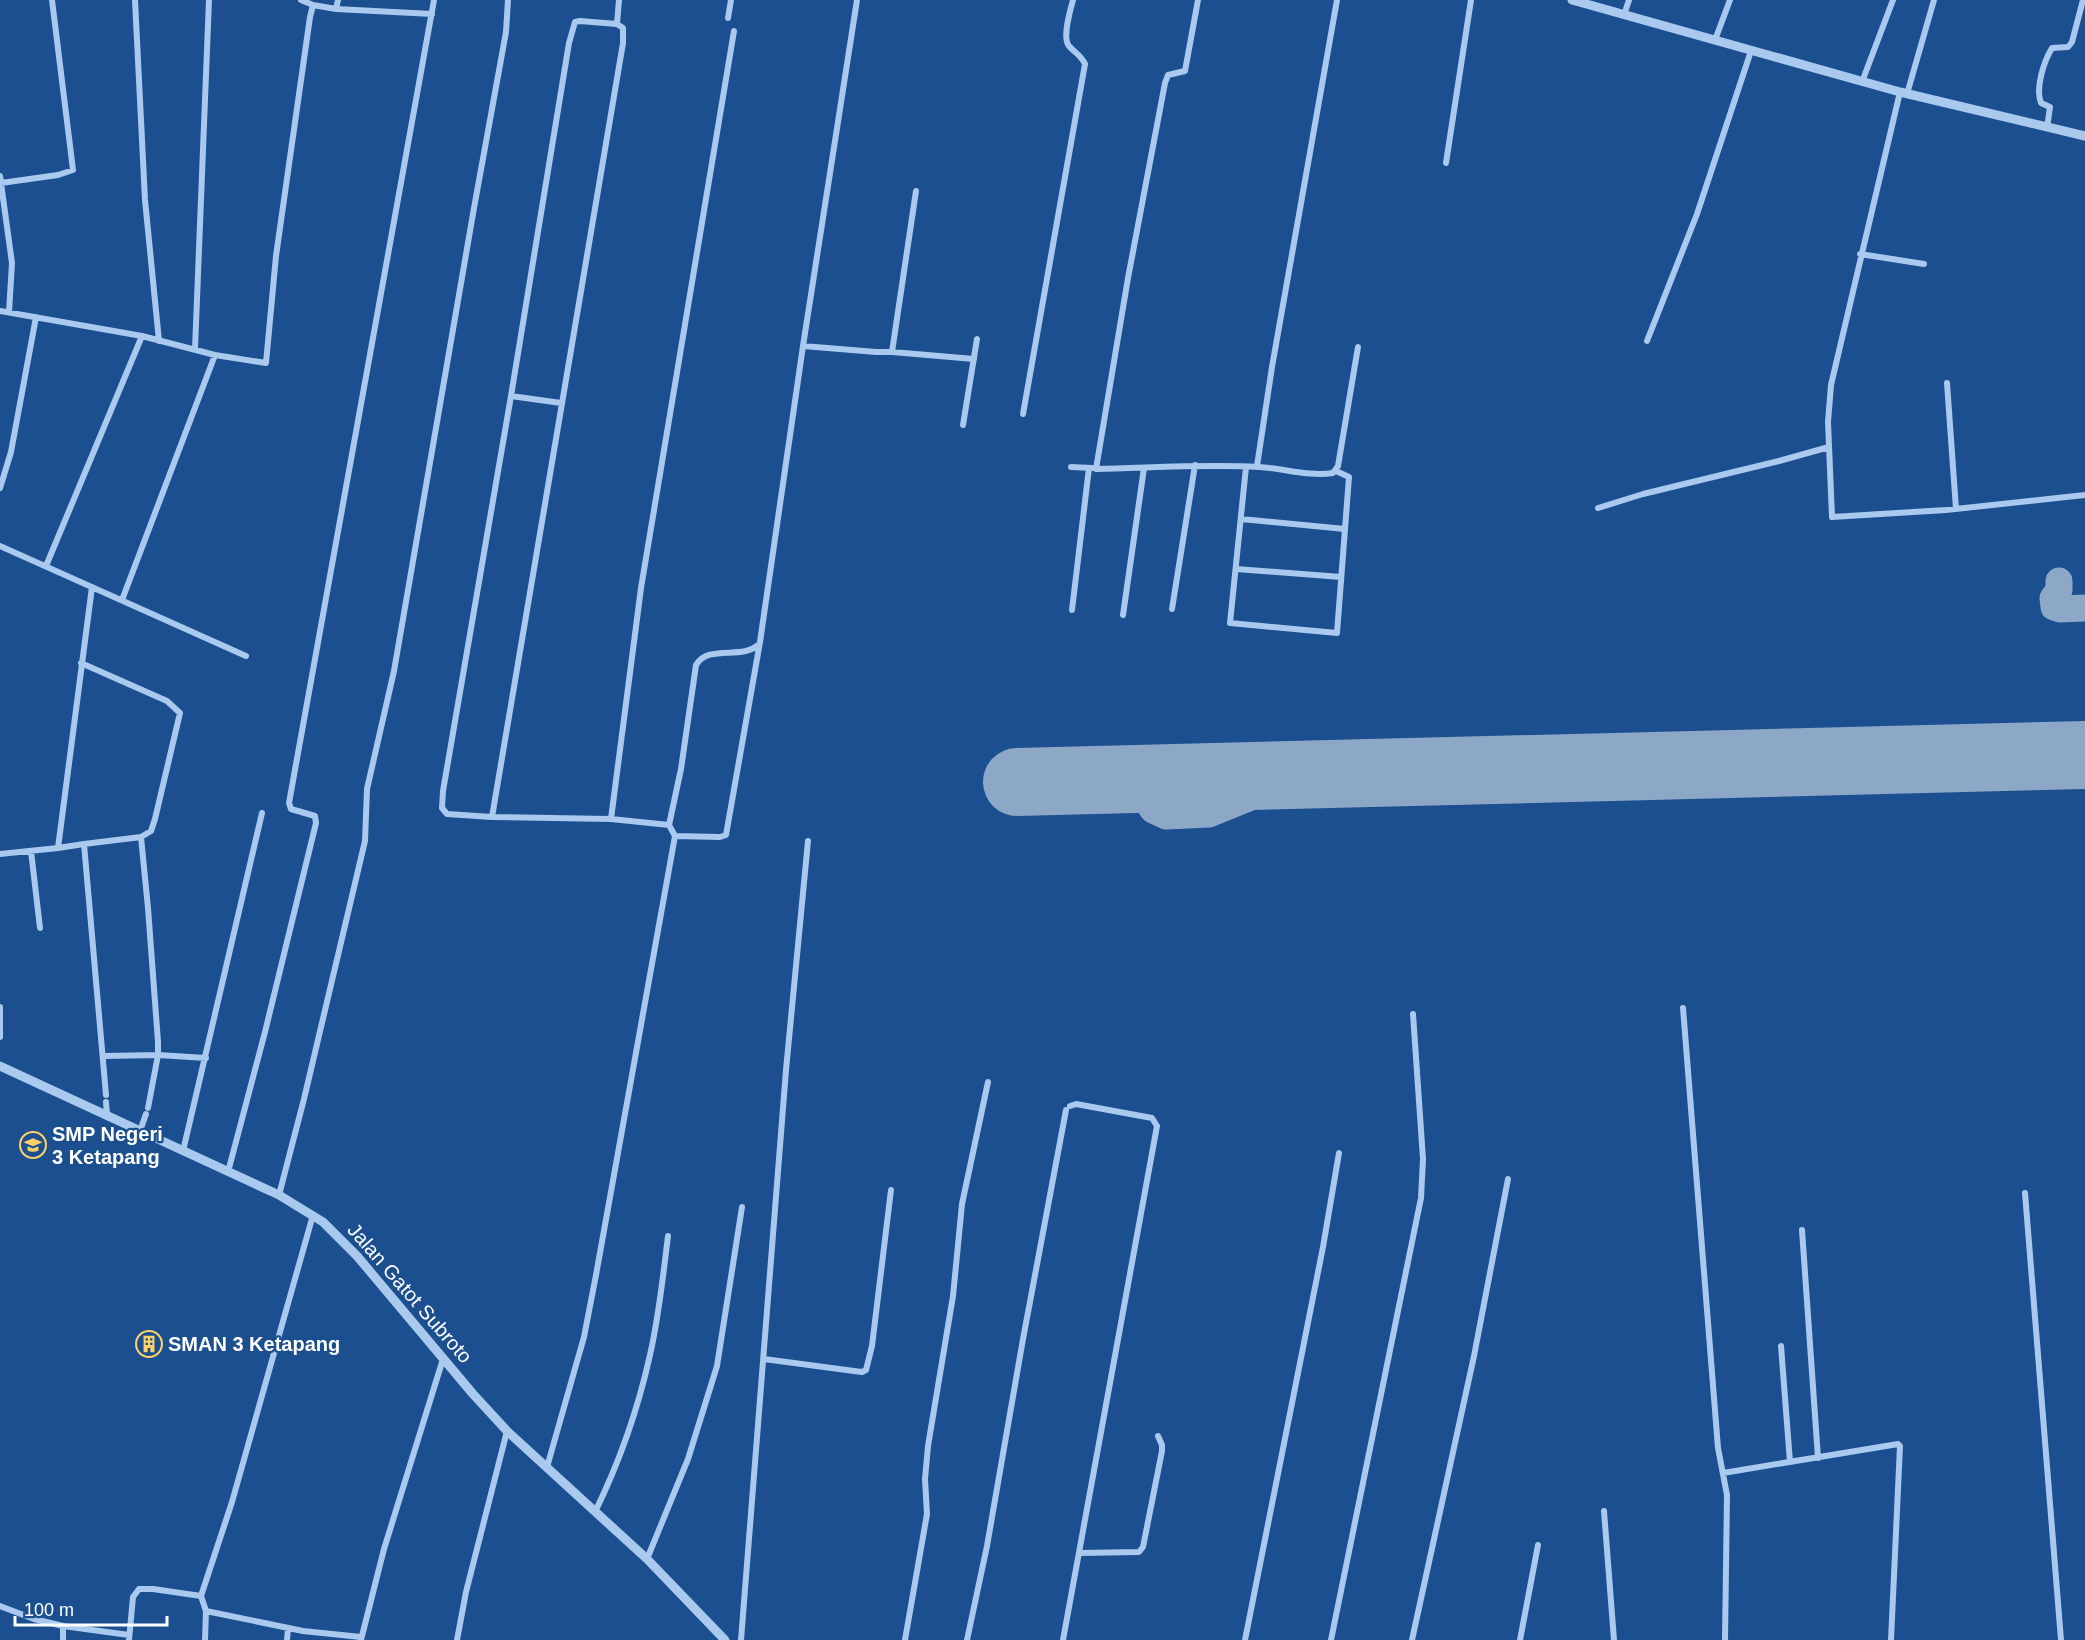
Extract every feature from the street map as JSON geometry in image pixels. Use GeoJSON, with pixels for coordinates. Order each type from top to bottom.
{"type":"FeatureCollection","features":[{"type":"Feature","properties":{"kind":"street"},"geometry":{"type":"LineString","coordinates":[[9,312],[12,263],[0,179],[58,175],[73,170],[52,0]]}},
{"type":"Feature","properties":{"kind":"street"},"geometry":{"type":"LineString","coordinates":[[135,0],[145,200],[157,302],[159,341]]}},
{"type":"Feature","properties":{"kind":"street"},"geometry":{"type":"LineString","coordinates":[[195,349],[209,0]]}},
{"type":"Feature","properties":{"kind":"street"},"geometry":{"type":"LineString","coordinates":[[301,0],[313,5],[336,9],[432,14]]}},
{"type":"Feature","properties":{"kind":"street"},"geometry":{"type":"LineString","coordinates":[[336,9],[338,0]]}},
{"type":"Feature","properties":{"kind":"street"},"geometry":{"type":"LineString","coordinates":[[228,1172],[316,823],[315,816],[291,809],[289,803],[434,0]]}},
{"type":"Feature","properties":{"kind":"street"},"geometry":{"type":"LineString","coordinates":[[279,1196],[365,841],[367,789],[394,671],[506,32],[508,0]]}},
{"type":"Feature","properties":{"kind":"street"},"geometry":{"type":"LineString","coordinates":[[617,24],[619,0]]}},
{"type":"Feature","properties":{"kind":"street"},"geometry":{"type":"LineString","coordinates":[[728,18],[731,0]]}},
{"type":"Feature","properties":{"kind":"street"},"geometry":{"type":"LineString","coordinates":[[675,836],[720,837],[726,835],[760,642],[857,0]]}},
{"type":"Feature","properties":{"kind":"street"},"geometry":{"type":"LineString","coordinates":[[1023,414],[1085,64],[1082,56],[1068,46],[1065,39],[1072,0]]}},
{"type":"Feature","properties":{"kind":"street"},"geometry":{"type":"LineString","coordinates":[[1072,610],[1092,468],[1165,83],[1168,75],[1185,71],[1197,0]]}},
{"type":"Feature","properties":{"kind":"street"},"geometry":{"type":"LineString","coordinates":[[1257,466],[1272,367],[1337,0]]}},
{"type":"Feature","properties":{"kind":"street"},"geometry":{"type":"LineString","coordinates":[[1446,163],[1471,0]]}},
{"type":"Feature","properties":{"kind":"street"},"geometry":{"type":"LineString","coordinates":[[1624,15],[1629,0]]}},
{"type":"Feature","properties":{"kind":"street"},"geometry":{"type":"LineString","coordinates":[[1715,40],[1730,0]]}},
{"type":"Feature","properties":{"kind":"street"},"geometry":{"type":"LineString","coordinates":[[1862,82],[1893,0]]}},
{"type":"Feature","properties":{"kind":"street"},"geometry":{"type":"LineString","coordinates":[[1934,0],[1903,93],[1881,174],[1860,254],[1831,385],[1828,422],[1832,517],[1956,509],[2085,495]]}},
{"type":"Feature","properties":{"kind":"street"},"geometry":{"type":"LineString","coordinates":[[2047,128],[2050,107],[2041,103],[2039,96],[2045,64],[2052,48],[2068,47],[2072,42],[2083,0]]}},
{"type":"Feature","properties":{"kind":"street"},"geometry":{"type":"LineString","coordinates":[[1577,1],[1903,93],[2085,136]]}},
{"type":"Feature","properties":{"kind":"street"},"geometry":{"type":"LineString","coordinates":[[0,311],[142,336],[215,355],[266,363],[279,233],[313,5]]}},
{"type":"Feature","properties":{"kind":"street"},"geometry":{"type":"LineString","coordinates":[[492,817],[623,43],[623,28],[617,24],[580,21],[575,22],[572,30],[442,802],[443,811],[447,814],[492,817],[611,819],[669,825]]}},
{"type":"Feature","properties":{"kind":"street"},"geometry":{"type":"LineString","coordinates":[[611,819],[641,588],[734,31]]}},
{"type":"Feature","properties":{"kind":"street"},"geometry":{"type":"LineString","coordinates":[[1647,341],[1697,214],[1751,51]]}},
{"type":"Feature","properties":{"kind":"street"},"geometry":{"type":"LineString","coordinates":[[892,352],[916,191]]}},
{"type":"Feature","properties":{"kind":"street"},"geometry":{"type":"LineString","coordinates":[[1860,254],[1924,264]]}},
{"type":"Feature","properties":{"kind":"street"},"geometry":{"type":"LineString","coordinates":[[0,488],[11,452],[36,317]]}},
{"type":"Feature","properties":{"kind":"street"},"geometry":{"type":"LineString","coordinates":[[46,566],[142,336]]}},
{"type":"Feature","properties":{"kind":"street"},"geometry":{"type":"LineString","coordinates":[[963,425],[977,339]]}},
{"type":"Feature","properties":{"kind":"street"},"geometry":{"type":"LineString","coordinates":[[803,346],[974,359]]}},
{"type":"Feature","properties":{"kind":"street"},"geometry":{"type":"LineString","coordinates":[[1336,471],[1358,347]]}},
{"type":"Feature","properties":{"kind":"street"},"geometry":{"type":"LineString","coordinates":[[122,600],[215,355]]}},
{"type":"Feature","properties":{"kind":"street"},"geometry":{"type":"LineString","coordinates":[[1947,382],[1956,509]]}},
{"type":"Feature","properties":{"kind":"street"},"geometry":{"type":"LineString","coordinates":[[511,396],[561,403]]}},
{"type":"Feature","properties":{"kind":"street"},"geometry":{"type":"LineString","coordinates":[[1598,508],[1643,494],[1829,447]]}},
{"type":"Feature","properties":{"kind":"street"},"geometry":{"type":"LineString","coordinates":[[1172,609],[1195,465]]}},
{"type":"Feature","properties":{"kind":"street"},"geometry":{"type":"LineString","coordinates":[[1071,467],[1257,466],[1321,474],[1336,471],[1349,477],[1337,633],[1230,623],[1246,467]]}},
{"type":"Feature","properties":{"kind":"street"},"geometry":{"type":"LineString","coordinates":[[1123,615],[1144,468]]}},
{"type":"Feature","properties":{"kind":"street"},"geometry":{"type":"LineString","coordinates":[[1241,519],[1345,529]]}},
{"type":"Feature","properties":{"kind":"street"},"geometry":{"type":"LineString","coordinates":[[0,546],[246,656]]}},
{"type":"Feature","properties":{"kind":"street"},"geometry":{"type":"LineString","coordinates":[[1236,569],[1341,577]]}},
{"type":"Feature","properties":{"kind":"street"},"geometry":{"type":"LineString","coordinates":[[58,848],[92,587]]}},
{"type":"Feature","properties":{"kind":"street"},"geometry":{"type":"LineString","coordinates":[[547,1467],[584,1337],[675,836],[669,825],[681,769],[696,665],[704,657],[749,651],[758,647],[760,642]]}},
{"type":"Feature","properties":{"kind":"street"},"geometry":{"type":"LineString","coordinates":[[0,854],[141,837],[147,834],[153,826],[180,713],[167,701],[81,663]]}},
{"type":"Feature","properties":{"kind":"street"},"geometry":{"type":"LineString","coordinates":[[183,1150],[262,813]]}},
{"type":"Feature","properties":{"kind":"street"},"geometry":{"type":"LineString","coordinates":[[140,1131],[147,1111],[158,1055],[141,837]]}},
{"type":"Feature","properties":{"kind":"street"},"geometry":{"type":"LineString","coordinates":[[741,1640],[786,1070],[808,841]]}},
{"type":"Feature","properties":{"kind":"street"},"geometry":{"type":"LineString","coordinates":[[84,844],[104,1056],[107,1115]]}},
{"type":"Feature","properties":{"kind":"street"},"geometry":{"type":"LineString","coordinates":[[31,851],[40,928]]}},
{"type":"Feature","properties":{"kind":"street"},"geometry":{"type":"LineString","coordinates":[[0,1006],[0,1037]]}},
{"type":"Feature","properties":{"kind":"street"},"geometry":{"type":"LineString","coordinates":[[1683,1008],[1717,1438],[1727,1495],[1725,1640]]}},
{"type":"Feature","properties":{"kind":"street"},"geometry":{"type":"LineString","coordinates":[[1331,1640],[1421,1198],[1423,1159],[1413,1014]]}},
{"type":"Feature","properties":{"kind":"street"},"geometry":{"type":"LineString","coordinates":[[104,1056],[158,1055],[206,1058]]}},
{"type":"Feature","properties":{"kind":"street","name":"Jalan Gatot Subroto"},"geometry":{"type":"LineString","coordinates":[[0,1066],[279,1196],[313,1215],[332,1230],[507,1431],[647,1559],[725,1640]]}},
{"type":"Feature","properties":{"kind":"street"},"geometry":{"type":"LineString","coordinates":[[906,1640],[927,1514],[925,1479],[928,1446],[953,1296],[962,1204],[988,1082]]}},
{"type":"Feature","properties":{"kind":"street"},"geometry":{"type":"LineString","coordinates":[[967,1640],[987,1546],[1023,1339],[1068,1108],[1076,1104],[1152,1118],[1157,1126],[1063,1640]]}},
{"type":"Feature","properties":{"kind":"street"},"geometry":{"type":"LineString","coordinates":[[1245,1640],[1323,1247],[1339,1154]]}},
{"type":"Feature","properties":{"kind":"street"},"geometry":{"type":"LineString","coordinates":[[1412,1640],[1474,1356],[1508,1179]]}},
{"type":"Feature","properties":{"kind":"street"},"geometry":{"type":"LineString","coordinates":[[764,1359],[862,1372],[866,1370],[871,1352],[891,1190]]}},
{"type":"Feature","properties":{"kind":"street"},"geometry":{"type":"LineString","coordinates":[[2025,1193],[2061,1640]]}},
{"type":"Feature","properties":{"kind":"street"},"geometry":{"type":"LineString","coordinates":[[647,1559],[688,1459],[717,1366],[742,1207]]}},
{"type":"Feature","properties":{"kind":"street"},"geometry":{"type":"LineString","coordinates":[[206,1640],[206,1611],[201,1596],[232,1502],[313,1215]]}},
{"type":"Feature","properties":{"kind":"street"},"geometry":{"type":"LineString","coordinates":[[1802,1230],[1818,1458]]}},
{"type":"Feature","properties":{"kind":"street"},"geometry":{"type":"LineString","coordinates":[[595,1512],[608,1486],[642,1387],[655,1328],[668,1236]]}},
{"type":"Feature","properties":{"kind":"street"},"geometry":{"type":"LineString","coordinates":[[1781,1346],[1790,1462]]}},
{"type":"Feature","properties":{"kind":"street"},"geometry":{"type":"LineString","coordinates":[[206,1611],[288,1628],[361,1639],[406,1474],[443,1359]]}},
{"type":"Feature","properties":{"kind":"street"},"geometry":{"type":"LineString","coordinates":[[457,1640],[466,1592],[507,1431]]}},
{"type":"Feature","properties":{"kind":"street"},"geometry":{"type":"LineString","coordinates":[[1079,1553],[1139,1552],[1143,1548],[1162,1451],[1158,1436]]}},
{"type":"Feature","properties":{"kind":"street"},"geometry":{"type":"LineString","coordinates":[[1723,1473],[1898,1444],[1900,1446],[1891,1640]]}},
{"type":"Feature","properties":{"kind":"street"},"geometry":{"type":"LineString","coordinates":[[1604,1511],[1614,1640]]}},
{"type":"Feature","properties":{"kind":"street"},"geometry":{"type":"LineString","coordinates":[[1520,1640],[1538,1545]]}},
{"type":"Feature","properties":{"kind":"street"},"geometry":{"type":"LineString","coordinates":[[0,1606],[34,1619],[63,1626],[129,1637],[133,1597],[139,1589],[201,1596]]}},
{"type":"Feature","properties":{"kind":"street"},"geometry":{"type":"LineString","coordinates":[[63,1626],[63,1640]]}},
{"type":"Feature","properties":{"kind":"street"},"geometry":{"type":"LineString","coordinates":[[287,1640],[288,1628]]}},
{"type":"Feature","properties":{"kind":"taxiway"},"geometry":{"type":"LineString","coordinates":[[2059,581],[2059,590],[2053,598],[2054,607],[2060,609],[2085,608]]}},
{"type":"Feature","properties":{"kind":"taxiway"},"geometry":{"type":"LineString","coordinates":[[1146,779],[1148,803],[1153,810],[1166,816],[1209,814],[1273,788],[1322,774]]}},
{"type":"Feature","properties":{"kind":"runway"},"geometry":{"type":"LineString","coordinates":[[1017,782],[2085,755]]}},
{"type":"Feature","properties":{"kind":"place","name":"SMP Negeri 3 Ketapang"},"geometry":{"type":"Point","coordinates":[33,1145]}},
{"type":"Feature","properties":{"kind":"place","name":"SMAN 3 Ketapang"},"geometry":{"type":"Point","coordinates":[149,1344]}}]}
